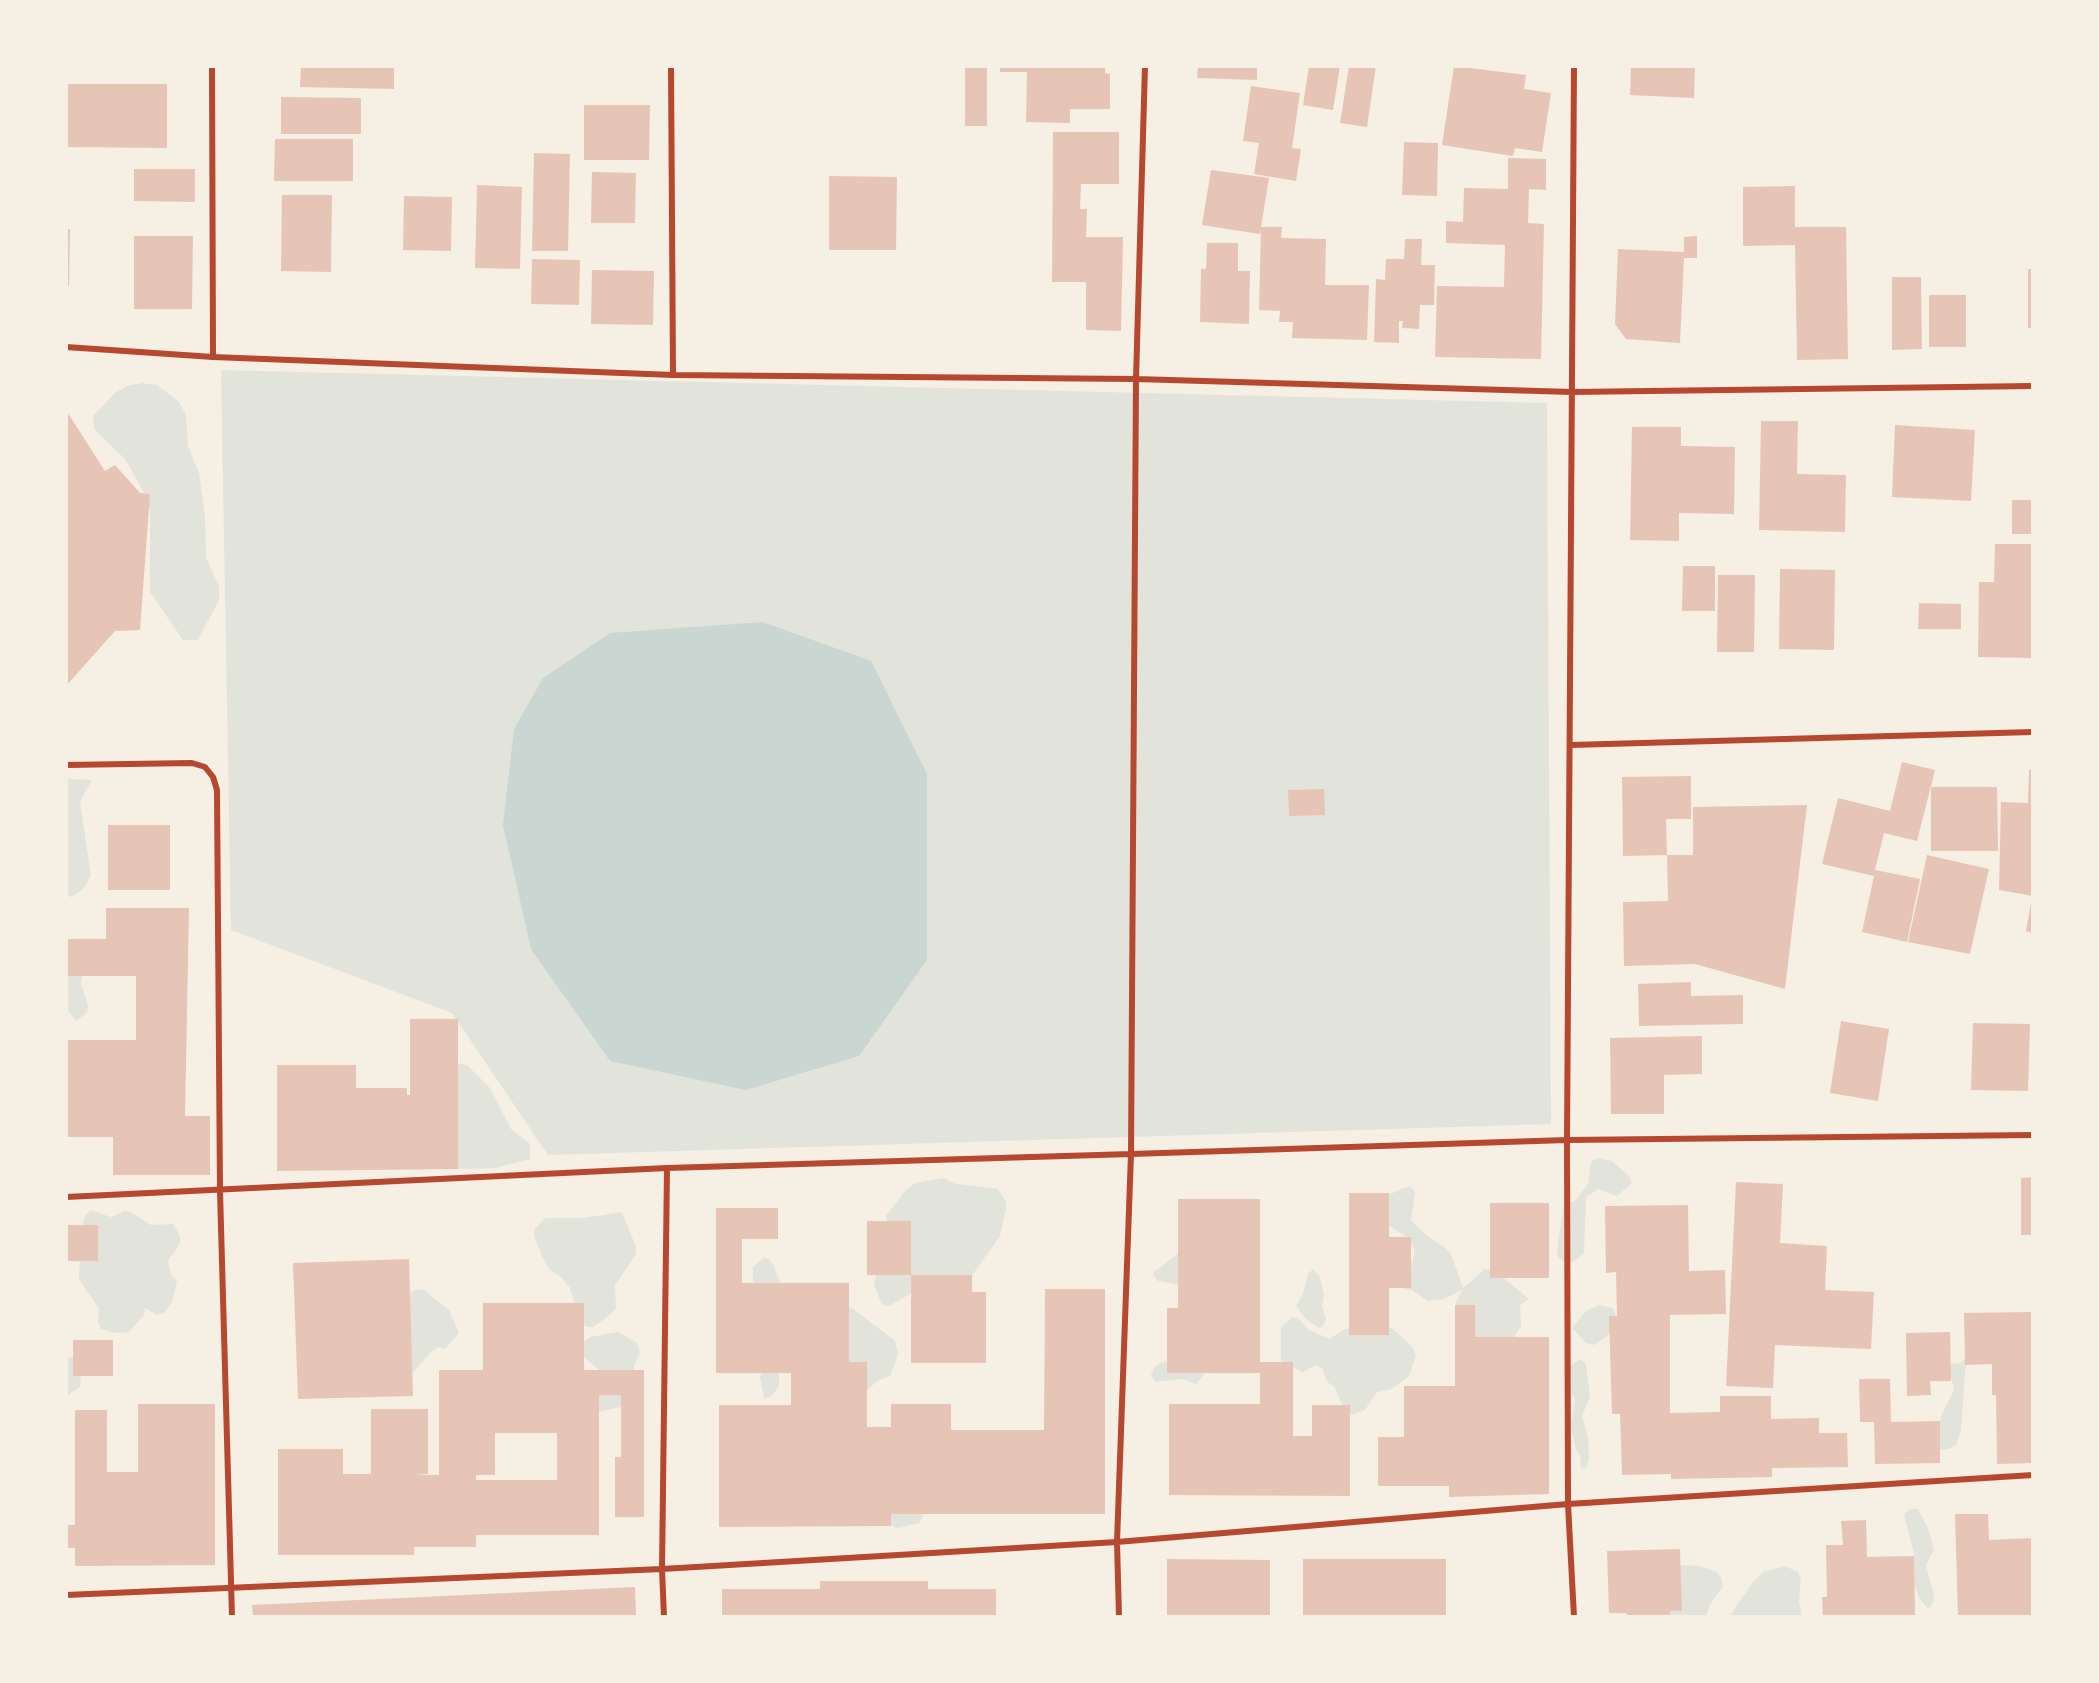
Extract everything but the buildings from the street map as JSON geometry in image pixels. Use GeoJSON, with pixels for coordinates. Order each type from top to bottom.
{"type":"FeatureCollection","features":[{"type":"Feature","properties":{"kind":"street"},"geometry":{"type":"LineString","coordinates":[[212,66],[213,357]]}},
{"type":"Feature","properties":{"kind":"street"},"geometry":{"type":"LineString","coordinates":[[671,66],[673,375]]}},
{"type":"Feature","properties":{"kind":"street"},"geometry":{"type":"LineString","coordinates":[[1119,1617],[1117,1542],[1131,1154],[1136,380],[1145,66]]}},
{"type":"Feature","properties":{"kind":"street"},"geometry":{"type":"LineString","coordinates":[[1574,66],[1567,1140],[1568,1504],[1574,1617]]}},
{"type":"Feature","properties":{"kind":"street"},"geometry":{"type":"LineString","coordinates":[[66,347],[213,357],[673,375],[1136,380],[1572,392],[2033,386]]}},
{"type":"Feature","properties":{"kind":"street"},"geometry":{"type":"LineString","coordinates":[[1571,745],[2033,732]]}},
{"type":"Feature","properties":{"kind":"street"},"geometry":{"type":"LineString","coordinates":[[66,765],[179,762],[205,767],[213,777],[217,790],[220,1191],[232,1617]]}},
{"type":"Feature","properties":{"kind":"street"},"geometry":{"type":"LineString","coordinates":[[66,1197],[667,1168],[1567,1140],[2033,1135]]}},
{"type":"Feature","properties":{"kind":"street"},"geometry":{"type":"LineString","coordinates":[[664,1617],[662,1569],[667,1168]]}},
{"type":"Feature","properties":{"kind":"street"},"geometry":{"type":"LineString","coordinates":[[66,1595],[662,1569],[1117,1542],[1568,1504],[2033,1475]]}},
{"type":"Feature","properties":{"kind":"shaded area"},"geometry":{"type":"Polygon","coordinates":[[[221,370],[1547,403],[1551,1124],[548,1155],[452,1013],[231,930],[221,370]]]}},
{"type":"Feature","properties":{"kind":"shaded area"},"geometry":{"type":"Polygon","coordinates":[[[142,383],[157,385],[179,402],[186,415],[188,446],[199,473],[205,516],[206,558],[219,586],[219,600],[198,640],[183,640],[150,592],[150,512],[147,498],[125,459],[94,429],[93,416],[115,393],[127,386],[142,383]]]}},
{"type":"Feature","properties":{"kind":"shaded area"},"geometry":{"type":"Polygon","coordinates":[[[763,622],[871,661],[927,774],[927,960],[859,1056],[746,1090],[610,1061],[531,949],[503,825],[514,729],[543,678],[610,633],[763,622]]]}},
{"type":"Feature","properties":{"kind":"shaded area"},"geometry":{"type":"Polygon","coordinates":[[[69,779],[92,780],[80,802],[91,876],[83,889],[71,897],[66,895],[66,783],[69,779]]]}},
{"type":"Feature","properties":{"kind":"shaded area"},"geometry":{"type":"Polygon","coordinates":[[[83,971],[81,984],[88,1005],[87,1013],[76,1021],[66,1008],[66,976],[83,971]]]}},
{"type":"Feature","properties":{"kind":"shaded area"},"geometry":{"type":"Polygon","coordinates":[[[461,1063],[468,1066],[490,1088],[511,1129],[530,1144],[530,1159],[495,1168],[452,1169],[443,1077],[461,1063]]]}},
{"type":"Feature","properties":{"kind":"shaded area"},"geometry":{"type":"Polygon","coordinates":[[[1597,1158],[1612,1161],[1629,1176],[1632,1183],[1617,1196],[1598,1189],[1586,1197],[1584,1254],[1572,1262],[1565,1262],[1559,1258],[1557,1252],[1563,1209],[1568,1203],[1575,1201],[1588,1184],[1591,1162],[1597,1158]]]}},
{"type":"Feature","properties":{"kind":"shaded area"},"geometry":{"type":"Polygon","coordinates":[[[944,1178],[956,1184],[998,1189],[1006,1202],[1000,1236],[968,1281],[915,1291],[889,1306],[882,1305],[874,1284],[888,1223],[886,1216],[904,1192],[915,1183],[944,1178]]]}},
{"type":"Feature","properties":{"kind":"shaded area"},"geometry":{"type":"Polygon","coordinates":[[[1410,1186],[1415,1192],[1411,1220],[1427,1236],[1451,1254],[1463,1288],[1485,1269],[1499,1274],[1529,1299],[1520,1305],[1521,1326],[1513,1338],[1499,1344],[1487,1337],[1474,1342],[1456,1310],[1456,1302],[1462,1290],[1444,1299],[1428,1301],[1412,1290],[1405,1289],[1402,1283],[1403,1276],[1412,1264],[1415,1250],[1408,1238],[1377,1218],[1375,1200],[1410,1186]]]}},
{"type":"Feature","properties":{"kind":"shaded area"},"geometry":{"type":"Polygon","coordinates":[[[90,1210],[111,1217],[124,1211],[131,1212],[151,1225],[173,1224],[180,1236],[180,1243],[168,1261],[171,1275],[177,1281],[172,1302],[164,1313],[157,1315],[145,1308],[144,1315],[129,1332],[115,1333],[101,1329],[98,1322],[99,1309],[79,1279],[81,1229],[85,1216],[90,1210]]]}},
{"type":"Feature","properties":{"kind":"shaded area"},"geometry":{"type":"Polygon","coordinates":[[[622,1212],[636,1247],[636,1254],[615,1285],[616,1308],[593,1327],[587,1327],[575,1316],[570,1288],[561,1277],[549,1269],[542,1256],[534,1236],[535,1229],[545,1218],[583,1218],[622,1212]]]}},
{"type":"Feature","properties":{"kind":"shaded area"},"geometry":{"type":"Polygon","coordinates":[[[1179,1253],[1180,1285],[1158,1281],[1153,1275],[1155,1271],[1179,1253]]]}},
{"type":"Feature","properties":{"kind":"shaded area"},"geometry":{"type":"Polygon","coordinates":[[[764,1257],[771,1260],[783,1288],[852,1308],[895,1341],[898,1355],[890,1376],[879,1380],[862,1394],[753,1295],[753,1267],[764,1257]]]}},
{"type":"Feature","properties":{"kind":"shaded area"},"geometry":{"type":"Polygon","coordinates":[[[1313,1269],[1320,1277],[1324,1295],[1322,1306],[1326,1320],[1319,1328],[1307,1320],[1296,1306],[1303,1294],[1308,1274],[1313,1269]]]}},
{"type":"Feature","properties":{"kind":"shaded area"},"geometry":{"type":"Polygon","coordinates":[[[416,1289],[424,1290],[449,1310],[459,1333],[445,1349],[438,1347],[432,1351],[407,1379],[403,1298],[416,1289]]]}},
{"type":"Feature","properties":{"kind":"shaded area"},"geometry":{"type":"Polygon","coordinates":[[[1598,1305],[1613,1308],[1617,1319],[1616,1326],[1594,1345],[1586,1343],[1572,1328],[1585,1312],[1598,1305]]]}},
{"type":"Feature","properties":{"kind":"shaded area"},"geometry":{"type":"Polygon","coordinates":[[[1292,1317],[1299,1319],[1309,1330],[1330,1339],[1341,1331],[1363,1324],[1392,1328],[1413,1348],[1416,1355],[1409,1376],[1392,1389],[1377,1392],[1365,1410],[1351,1415],[1345,1412],[1334,1386],[1327,1382],[1322,1368],[1316,1365],[1303,1372],[1281,1362],[1281,1327],[1292,1317]]]}},
{"type":"Feature","properties":{"kind":"shaded area"},"geometry":{"type":"Polygon","coordinates":[[[618,1332],[636,1342],[640,1352],[634,1365],[636,1376],[625,1406],[598,1412],[599,1370],[584,1357],[583,1343],[590,1337],[618,1332]]]}},
{"type":"Feature","properties":{"kind":"shaded area"},"geometry":{"type":"Polygon","coordinates":[[[76,1356],[81,1372],[80,1387],[66,1396],[66,1358],[76,1356]]]}},
{"type":"Feature","properties":{"kind":"shaded area"},"geometry":{"type":"Polygon","coordinates":[[[1581,1359],[1586,1364],[1590,1396],[1582,1416],[1588,1437],[1589,1459],[1587,1467],[1581,1469],[1580,1455],[1576,1450],[1571,1428],[1575,1400],[1565,1380],[1569,1366],[1581,1359]]]}},
{"type":"Feature","properties":{"kind":"shaded area"},"geometry":{"type":"Polygon","coordinates":[[[1966,1359],[1961,1431],[1956,1445],[1949,1449],[1935,1450],[1941,1416],[1954,1390],[1951,1363],[1959,1364],[1966,1359]]]}},
{"type":"Feature","properties":{"kind":"shaded area"},"geometry":{"type":"Polygon","coordinates":[[[1171,1361],[1205,1373],[1196,1384],[1183,1379],[1155,1382],[1151,1375],[1154,1368],[1160,1363],[1171,1361]]]}},
{"type":"Feature","properties":{"kind":"shaded area"},"geometry":{"type":"Polygon","coordinates":[[[763,1367],[779,1371],[779,1386],[771,1397],[764,1398],[760,1377],[763,1367]]]}},
{"type":"Feature","properties":{"kind":"shaded area"},"geometry":{"type":"Polygon","coordinates":[[[878,1503],[930,1503],[919,1523],[898,1528],[888,1524],[878,1503]]]}},
{"type":"Feature","properties":{"kind":"shaded area"},"geometry":{"type":"Polygon","coordinates":[[[1910,1509],[1918,1509],[1928,1528],[1934,1550],[1926,1565],[1934,1595],[1933,1603],[1928,1609],[1919,1598],[1914,1584],[1914,1555],[1904,1514],[1910,1509]]]}},
{"type":"Feature","properties":{"kind":"shaded area"},"geometry":{"type":"Polygon","coordinates":[[[1678,1565],[1701,1566],[1718,1573],[1722,1579],[1723,1587],[1710,1604],[1706,1617],[1657,1617],[1678,1565]]]}},
{"type":"Feature","properties":{"kind":"shaded area"},"geometry":{"type":"Polygon","coordinates":[[[1785,1566],[1798,1572],[1801,1579],[1799,1601],[1802,1617],[1729,1617],[1752,1583],[1763,1572],[1785,1566]]]}}]}
